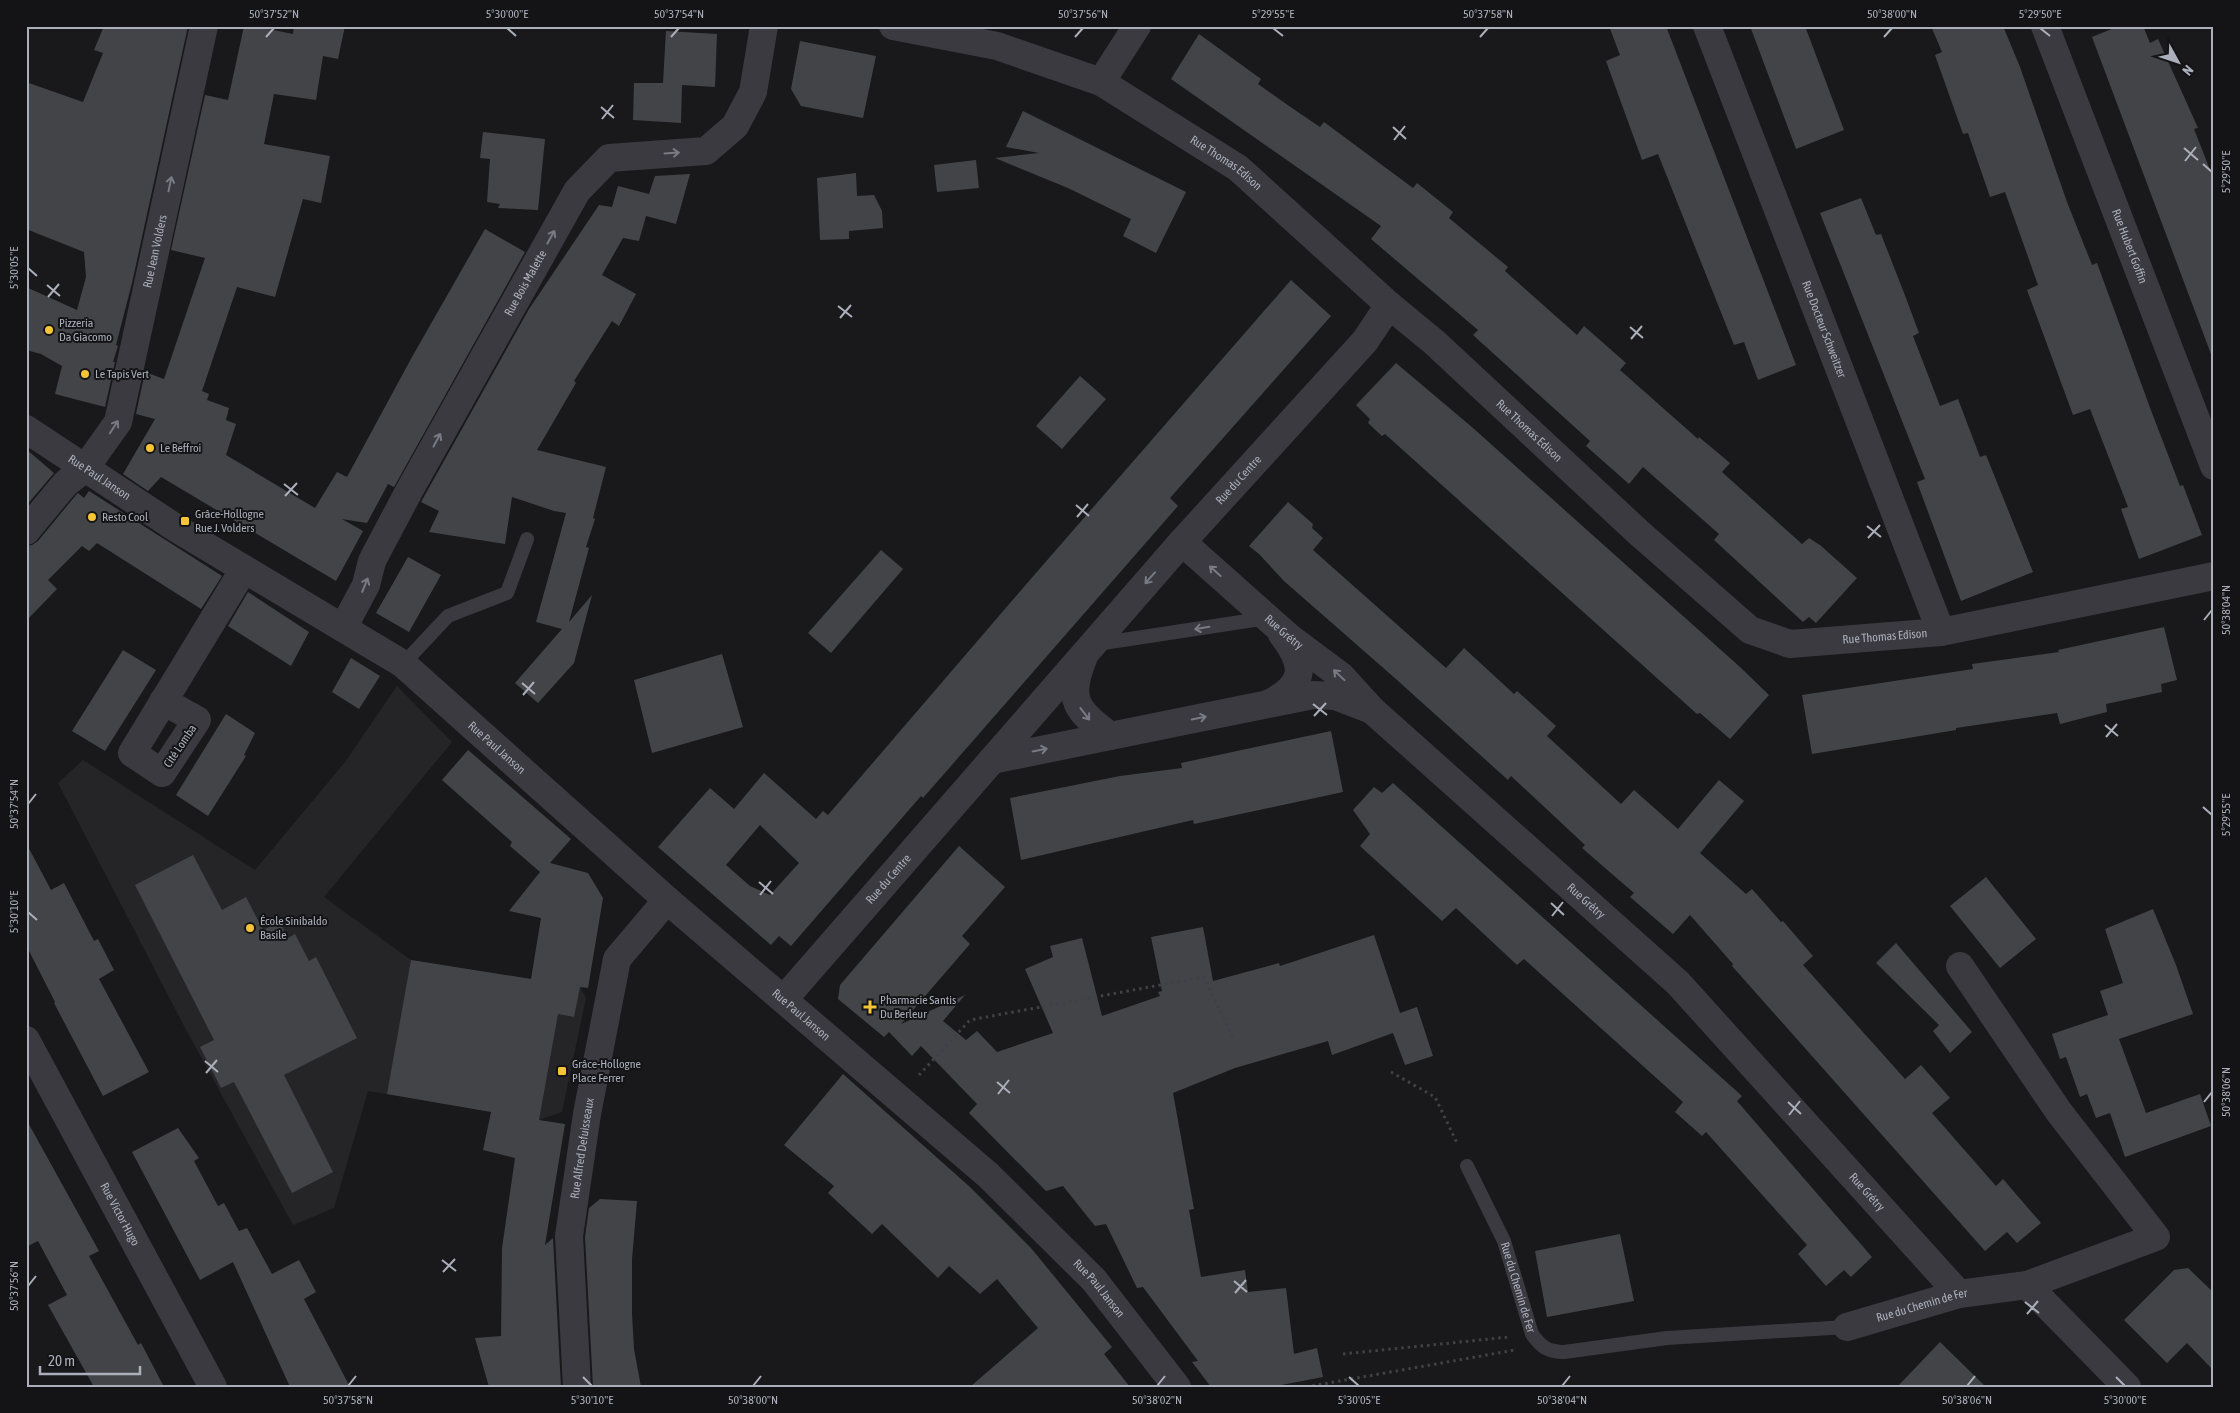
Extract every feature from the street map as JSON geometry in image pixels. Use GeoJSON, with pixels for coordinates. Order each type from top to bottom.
{"type":"FeatureCollection","features":[{"type":"Feature","properties":{"kind":"street","name":"Rue Jean Volders"},"geometry":{"type":"LineString","coordinates":[[26,531],[65,484],[86,467],[118,422],[204,26]]}},
{"type":"Feature","properties":{"kind":"street","name":"Rue Bois Malette"},"geometry":{"type":"LineString","coordinates":[[343,628],[366,585],[372,562],[418,475],[577,191],[609,158],[706,151],[735,126],[753,92],[764,26]]}},
{"type":"Feature","properties":{"kind":"street","name":"Rue Thomas Edison"},"geometry":{"type":"LineString","coordinates":[[893,26],[997,46],[1101,82],[1238,168],[1389,305],[1434,342],[1638,532],[1750,630],[1790,644],[1941,632],[2214,576]]}},
{"type":"Feature","properties":{"kind":"street"},"geometry":{"type":"LineString","coordinates":[[1101,82],[1137,26]]}},
{"type":"Feature","properties":{"kind":"street","name":"Rue Docteur Schweitzer"},"geometry":{"type":"LineString","coordinates":[[1707,26],[1941,632]]}},
{"type":"Feature","properties":{"kind":"street","name":"Rue Hubert Goffin"},"geometry":{"type":"LineString","coordinates":[[2045,26],[2214,466]]}},
{"type":"Feature","properties":{"kind":"street","name":"Rue du Centre"},"geometry":{"type":"LineString","coordinates":[[784,999],[1182,542],[1365,341],[1389,305]]}},
{"type":"Feature","properties":{"kind":"street","name":"Rue Paul Janson"},"geometry":{"type":"LineString","coordinates":[[26,429],[179,530],[403,664],[667,900],[988,1175],[1094,1280],[1177,1387]]}},
{"type":"Feature","properties":{"kind":"street","name":"Rue Grétry"},"geometry":{"type":"LineString","coordinates":[[1182,542],[1271,621],[1335,670],[1372,710],[1678,983],[1959,1294]]}},
{"type":"Feature","properties":{"kind":"street"},"geometry":{"type":"LineString","coordinates":[[163,701],[244,569]]}},
{"type":"Feature","properties":{"kind":"street"},"geometry":{"type":"LineString","coordinates":[[1269,704],[1287,694],[1294,686],[1298,671],[1296,658],[1288,641],[1271,621]]}},
{"type":"Feature","properties":{"kind":"street","name":"Rue du Centre"},"geometry":{"type":"LineString","coordinates":[[1089,648],[1074,679],[1075,694],[1082,714],[1110,736]]}},
{"type":"Feature","properties":{"kind":"street"},"geometry":{"type":"LineString","coordinates":[[992,760],[1313,695],[1324,694],[1334,696],[1372,710]]}},
{"type":"Feature","properties":{"kind":"street","name":"Rue Alfred Defuisseaux"},"geometry":{"type":"LineString","coordinates":[[577,1387],[569,1236],[587,1114],[617,959],[667,900]]}},
{"type":"Feature","properties":{"kind":"street","name":"Rue du Chemin de Fer"},"geometry":{"type":"LineString","coordinates":[[1847,1327],[1959,1294],[2027,1285],[2156,1237],[2058,1112],[1960,966]]}},
{"type":"Feature","properties":{"kind":"street","name":"Rue Victor Hugo"},"geometry":{"type":"LineString","coordinates":[[26,1040],[213,1387]]}},
{"type":"Feature","properties":{"kind":"street"},"geometry":{"type":"LineString","coordinates":[[2027,1285],[2127,1387]]}},
{"type":"Feature","properties":{"kind":"lane"},"geometry":{"type":"LineString","coordinates":[[403,664],[448,616],[507,593],[527,539]]}},
{"type":"Feature","properties":{"kind":"lane"},"geometry":{"type":"LineString","coordinates":[[1089,648],[1271,621]]}},
{"type":"Feature","properties":{"kind":"lane","name":"Rue du Chemin de Fer"},"geometry":{"type":"LineString","coordinates":[[1467,1166],[1504,1241],[1532,1334],[1540,1347],[1553,1352],[1564,1352],[1667,1338],[1847,1327]]}},
{"type":"Feature","properties":{"kind":"path"},"geometry":{"type":"LineString","coordinates":[[898,1097],[970,1020],[1204,977],[1232,1038]]}},
{"type":"Feature","properties":{"kind":"path"},"geometry":{"type":"LineString","coordinates":[[1391,1072],[1435,1097],[1467,1166]]}},
{"type":"Feature","properties":{"kind":"path"},"geometry":{"type":"LineString","coordinates":[[1343,1354],[1532,1334]]}},
{"type":"Feature","properties":{"kind":"path"},"geometry":{"type":"LineString","coordinates":[[1306,1387],[1457,1359],[1540,1347]]}},
{"type":"Feature","properties":{"kind":"shaded area","name":"École Sinibaldo Basile"},"geometry":{"type":"Polygon","coordinates":[[[397,686],[452,742],[324,897],[411,960],[580,987],[586,998],[562,1112],[539,1120],[368,1091],[334,1208],[293,1225],[184,1026],[58,783],[83,760],[255,870],[345,762],[397,686]]]}},
{"type":"Feature","properties":{"kind":"building"},"geometry":{"type":"Polygon","coordinates":[[[104,26],[188,26],[132,283],[116,345],[118,346],[113,362],[115,362],[105,407],[55,394],[62,366],[41,354],[26,350],[26,287],[77,310],[86,277],[84,252],[26,229],[26,82],[83,102],[103,53],[94,50],[104,26]]]}},
{"type":"Feature","properties":{"kind":"building"},"geometry":{"type":"Polygon","coordinates":[[[244,26],[254,26],[293,34],[294,26],[345,26],[338,59],[323,56],[316,100],[274,94],[264,144],[330,156],[321,203],[303,199],[275,297],[237,287],[202,391],[209,394],[207,400],[229,408],[226,420],[236,424],[226,455],[315,508],[337,472],[347,477],[412,357],[485,229],[525,252],[394,487],[388,484],[367,523],[342,519],[363,531],[336,581],[161,477],[148,491],[123,474],[155,419],[136,414],[145,372],[164,379],[205,258],[171,250],[205,95],[228,100],[244,26]]]}},
{"type":"Feature","properties":{"kind":"building"},"geometry":{"type":"Polygon","coordinates":[[[1609,26],[1666,26],[1796,365],[1758,380],[1744,342],[1734,345],[1658,154],[1642,160],[1606,61],[1620,55],[1609,26]]]}},
{"type":"Feature","properties":{"kind":"building"},"geometry":{"type":"Polygon","coordinates":[[[1750,26],[1805,26],[1844,130],[1796,149],[1750,26]]]}},
{"type":"Feature","properties":{"kind":"building"},"geometry":{"type":"Polygon","coordinates":[[[1931,26],[2003,26],[2020,67],[2067,202],[2092,265],[2097,263],[2180,486],[2183,485],[2202,535],[2139,559],[2121,509],[2128,507],[2090,409],[2073,415],[2027,290],[2038,285],[2005,192],[1990,197],[1968,133],[1963,134],[1935,55],[1942,52],[1931,26]]]}},
{"type":"Feature","properties":{"kind":"building"},"geometry":{"type":"Polygon","coordinates":[[[2119,26],[2143,26],[2150,43],[2158,39],[2198,128],[2194,129],[2214,180],[2214,354],[2211,354],[2092,37],[2119,26]]]}},
{"type":"Feature","properties":{"kind":"building"},"geometry":{"type":"Polygon","coordinates":[[[666,31],[717,34],[715,87],[682,85],[681,123],[633,120],[634,83],[663,83],[666,31]]]}},
{"type":"Feature","properties":{"kind":"building"},"geometry":{"type":"Polygon","coordinates":[[[1199,34],[1261,79],[1258,84],[1289,106],[1320,127],[1324,122],[1413,188],[1417,183],[1453,212],[1449,218],[1508,267],[1505,271],[1577,335],[1584,326],[1626,363],[1620,370],[1698,439],[1699,437],[1730,463],[1722,472],[1802,544],[1809,538],[1820,545],[1857,578],[1816,623],[1809,617],[1803,622],[1714,540],[1719,534],[1643,467],[1629,484],[1586,446],[1590,441],[1473,335],[1478,330],[1371,239],[1381,226],[1171,79],[1199,34]]]}},
{"type":"Feature","properties":{"kind":"building"},"geometry":{"type":"Polygon","coordinates":[[[800,41],[876,56],[863,118],[801,106],[791,89],[800,41]]]}},
{"type":"Feature","properties":{"kind":"building"},"geometry":{"type":"Polygon","coordinates":[[[1023,111],[1186,192],[1156,253],[1123,236],[1131,219],[1068,188],[995,158],[1039,153],[1006,147],[1023,111]]]}},
{"type":"Feature","properties":{"kind":"building"},"geometry":{"type":"Polygon","coordinates":[[[483,132],[545,139],[538,210],[498,208],[500,204],[487,202],[490,159],[480,158],[483,132]]]}},
{"type":"Feature","properties":{"kind":"building"},"geometry":{"type":"Polygon","coordinates":[[[976,160],[979,188],[937,192],[934,165],[976,160]]]}},
{"type":"Feature","properties":{"kind":"building"},"geometry":{"type":"Polygon","coordinates":[[[856,173],[857,196],[874,195],[882,211],[883,228],[849,231],[849,239],[820,240],[817,178],[856,173]]]}},
{"type":"Feature","properties":{"kind":"building"},"geometry":{"type":"Polygon","coordinates":[[[690,174],[676,224],[646,216],[639,241],[623,238],[602,275],[636,294],[619,326],[612,321],[574,381],[576,383],[537,450],[606,467],[593,518],[595,519],[586,547],[589,548],[569,622],[592,595],[574,663],[538,703],[515,683],[562,629],[536,622],[566,513],[512,497],[505,544],[429,532],[439,511],[421,502],[529,309],[599,205],[612,207],[618,186],[649,194],[655,176],[690,174]]]}},
{"type":"Feature","properties":{"kind":"building"},"geometry":{"type":"Polygon","coordinates":[[[1861,198],[1876,235],[1881,234],[1906,298],[1919,333],[1913,336],[1940,406],[1958,399],[1980,457],[1986,455],[2033,572],[1961,601],[1917,482],[1925,479],[1820,213],[1861,198]]]}},
{"type":"Feature","properties":{"kind":"building"},"geometry":{"type":"Polygon","coordinates":[[[1291,280],[1331,316],[1170,498],[1178,506],[791,946],[779,936],[771,945],[658,847],[710,788],[734,809],[764,773],[816,819],[823,811],[828,815],[1291,280]],[[760,825],[726,865],[750,886],[770,895],[799,863],[760,825]]]}},
{"type":"Feature","properties":{"kind":"building"},"geometry":{"type":"Polygon","coordinates":[[[1396,363],[1473,428],[1769,695],[1730,739],[1700,713],[1697,714],[1385,434],[1382,436],[1368,423],[1370,419],[1356,405],[1396,363]]]}},
{"type":"Feature","properties":{"kind":"building"},"geometry":{"type":"Polygon","coordinates":[[[1080,376],[1106,399],[1062,449],[1036,426],[1080,376]]]}},
{"type":"Feature","properties":{"kind":"building"},"geometry":{"type":"Polygon","coordinates":[[[26,449],[54,473],[26,506],[26,449]]]}},
{"type":"Feature","properties":{"kind":"building"},"geometry":{"type":"Polygon","coordinates":[[[89,491],[222,576],[201,609],[97,543],[89,551],[82,546],[48,580],[57,589],[26,621],[26,546],[38,541],[78,493],[84,498],[89,491]]]}},
{"type":"Feature","properties":{"kind":"building"},"geometry":{"type":"Polygon","coordinates":[[[1288,502],[1313,524],[1312,528],[1323,538],[1313,550],[1446,668],[1464,648],[1514,694],[1517,691],[1556,726],[1547,736],[1621,804],[1634,790],[1678,829],[1719,780],[1744,801],[1700,853],[1746,894],[1752,889],[1781,922],[1783,921],[1813,956],[1803,965],[1905,1079],[1921,1065],[1950,1098],[1932,1113],[1996,1186],[2003,1179],[2041,1223],[2017,1243],[2007,1232],[1985,1251],[1732,966],[1733,964],[1690,915],[1673,934],[1630,897],[1634,893],[1582,848],[1585,845],[1511,776],[1508,780],[1284,581],[1249,546],[1288,502]]]}},
{"type":"Feature","properties":{"kind":"building"},"geometry":{"type":"Polygon","coordinates":[[[881,550],[903,569],[831,653],[808,633],[881,550]]]}},
{"type":"Feature","properties":{"kind":"building"},"geometry":{"type":"Polygon","coordinates":[[[408,557],[441,575],[409,632],[376,613],[408,557]]]}},
{"type":"Feature","properties":{"kind":"building"},"geometry":{"type":"Polygon","coordinates":[[[248,592],[309,632],[291,666],[228,626],[248,592]]]}},
{"type":"Feature","properties":{"kind":"building"},"geometry":{"type":"Polygon","coordinates":[[[2164,627],[2177,680],[2161,684],[2162,692],[2106,704],[2107,712],[2060,724],[2057,713],[1956,728],[1956,730],[1812,754],[1802,695],[1973,669],[1972,664],[2059,652],[2058,650],[2164,627]]]}},
{"type":"Feature","properties":{"kind":"building"},"geometry":{"type":"Polygon","coordinates":[[[123,650],[156,670],[105,751],[72,731],[123,650]]]}},
{"type":"Feature","properties":{"kind":"building"},"geometry":{"type":"Polygon","coordinates":[[[722,654],[743,727],[652,753],[634,680],[722,654]]]}},
{"type":"Feature","properties":{"kind":"building"},"geometry":{"type":"Polygon","coordinates":[[[351,658],[380,676],[359,709],[332,692],[351,658]]]}},
{"type":"Feature","properties":{"kind":"building"},"geometry":{"type":"Polygon","coordinates":[[[226,714],[255,733],[244,755],[246,756],[208,816],[176,795],[226,714]]]}},
{"type":"Feature","properties":{"kind":"building"},"geometry":{"type":"Polygon","coordinates":[[[1331,731],[1343,792],[1194,824],[1193,820],[1021,860],[1010,798],[1120,776],[1182,768],[1181,763],[1331,731]]]}},
{"type":"Feature","properties":{"kind":"building"},"geometry":{"type":"Polygon","coordinates":[[[468,750],[571,839],[550,863],[588,873],[603,898],[588,988],[580,987],[574,1017],[558,1014],[539,1120],[565,1124],[545,1245],[553,1238],[561,1387],[489,1387],[475,1338],[501,1336],[502,1248],[515,1158],[483,1150],[491,1112],[387,1094],[411,960],[531,979],[541,918],[509,911],[540,872],[510,846],[512,842],[442,780],[468,750]]]}},
{"type":"Feature","properties":{"kind":"building"},"geometry":{"type":"Polygon","coordinates":[[[1393,783],[1742,1096],[1737,1101],[1872,1257],[1851,1277],[1844,1270],[1826,1286],[1798,1254],[1807,1245],[1706,1132],[1702,1136],[1675,1112],[1683,1102],[1524,959],[1517,965],[1456,908],[1442,921],[1360,846],[1370,834],[1353,810],[1374,787],[1382,793],[1393,783]]]}},
{"type":"Feature","properties":{"kind":"building"},"geometry":{"type":"Polygon","coordinates":[[[26,843],[51,890],[64,883],[94,941],[98,939],[114,970],[99,979],[149,1072],[103,1096],[26,945],[26,843]]]}},
{"type":"Feature","properties":{"kind":"building"},"geometry":{"type":"Polygon","coordinates":[[[959,846],[1005,887],[962,936],[970,944],[901,1024],[965,995],[943,1021],[966,1040],[977,1031],[997,1052],[1053,1033],[1025,969],[1053,957],[1050,946],[1082,938],[1102,1016],[1160,996],[1158,992],[1162,991],[1151,937],[1203,927],[1213,981],[1279,963],[1280,966],[1374,935],[1400,1013],[1417,1007],[1433,1056],[1405,1065],[1393,1033],[1332,1055],[1328,1041],[1235,1068],[1173,1093],[1194,1209],[1189,1210],[1201,1277],[1245,1270],[1248,1292],[1286,1288],[1294,1354],[1317,1348],[1323,1377],[1271,1387],[1211,1387],[1192,1362],[1198,1361],[1143,1287],[1137,1288],[1106,1224],[1095,1226],[1063,1186],[1046,1191],[969,1113],[977,1104],[921,1046],[912,1056],[889,1032],[884,1037],[838,999],[840,985],[959,846]]]}},
{"type":"Feature","properties":{"kind":"building"},"geometry":{"type":"Polygon","coordinates":[[[193,855],[222,910],[246,897],[263,930],[280,922],[288,938],[295,934],[309,961],[316,957],[357,1038],[284,1075],[333,1172],[292,1193],[234,1082],[221,1088],[200,1047],[214,1040],[135,885],[193,855]]]}},
{"type":"Feature","properties":{"kind":"building"},"geometry":{"type":"Polygon","coordinates":[[[1986,877],[2036,939],[2000,968],[1950,906],[1986,877]]]}},
{"type":"Feature","properties":{"kind":"building"},"geometry":{"type":"Polygon","coordinates":[[[2153,909],[2176,965],[2193,1014],[2119,1039],[2146,1113],[2200,1094],[2211,1126],[2125,1157],[2110,1113],[2096,1118],[2087,1094],[2080,1097],[2066,1057],[2060,1059],[2052,1034],[2108,1015],[2100,991],[2123,983],[2105,929],[2153,909]]]}},
{"type":"Feature","properties":{"kind":"building"},"geometry":{"type":"Polygon","coordinates":[[[1896,943],[1972,1032],[1950,1053],[1933,1031],[1939,1025],[1876,963],[1896,943]]]}},
{"type":"Feature","properties":{"kind":"building"},"geometry":{"type":"Polygon","coordinates":[[[843,1074],[970,1187],[1031,1248],[1112,1347],[1104,1354],[1130,1387],[970,1387],[1038,1328],[997,1279],[980,1294],[949,1266],[938,1278],[882,1224],[872,1234],[828,1193],[834,1186],[784,1145],[843,1074]]]}},
{"type":"Feature","properties":{"kind":"building"},"geometry":{"type":"Polygon","coordinates":[[[26,1119],[99,1251],[89,1256],[138,1345],[141,1343],[164,1387],[94,1387],[48,1305],[67,1295],[38,1241],[26,1247],[26,1119]]]}},
{"type":"Feature","properties":{"kind":"building"},"geometry":{"type":"Polygon","coordinates":[[[178,1128],[199,1158],[194,1161],[218,1206],[224,1203],[239,1231],[247,1228],[272,1274],[299,1260],[316,1292],[304,1299],[350,1387],[290,1387],[233,1262],[200,1280],[132,1152],[178,1128]]]}},
{"type":"Feature","properties":{"kind":"building"},"geometry":{"type":"Polygon","coordinates":[[[600,1199],[637,1201],[632,1259],[632,1314],[634,1349],[641,1387],[593,1387],[585,1237],[589,1208],[600,1199]]]}},
{"type":"Feature","properties":{"kind":"building"},"geometry":{"type":"Polygon","coordinates":[[[1620,1234],[1634,1301],[1547,1317],[1535,1251],[1620,1234]]]}},
{"type":"Feature","properties":{"kind":"building"},"geometry":{"type":"Polygon","coordinates":[[[2188,1268],[2214,1293],[2214,1371],[2187,1343],[2167,1363],[2124,1320],[2174,1270],[2188,1268]]]}},
{"type":"Feature","properties":{"kind":"building"},"geometry":{"type":"Polygon","coordinates":[[[1940,1342],[1986,1387],[1897,1387],[1940,1342]]]}},
{"type":"Feature","properties":{"kind":"place","name":"Pizzeria Da Giacomo"},"geometry":{"type":"Point","coordinates":[49,330]}},
{"type":"Feature","properties":{"kind":"place","name":"Le Tapis Vert"},"geometry":{"type":"Point","coordinates":[85,374]}},
{"type":"Feature","properties":{"kind":"place","name":"Le Beffroi"},"geometry":{"type":"Point","coordinates":[150,448]}},
{"type":"Feature","properties":{"kind":"place","name":"Resto Cool"},"geometry":{"type":"Point","coordinates":[92,517]}},
{"type":"Feature","properties":{"kind":"place","name":"Grâce-Hollogne Rue J. Volders"},"geometry":{"type":"Point","coordinates":[185,521]}},
{"type":"Feature","properties":{"kind":"place","name":"École Sinibaldo Basile"},"geometry":{"type":"Point","coordinates":[250,928]}},
{"type":"Feature","properties":{"kind":"place","name":"Pharmacie Santis Du Berleur"},"geometry":{"type":"Point","coordinates":[870,1007]}},
{"type":"Feature","properties":{"kind":"place","name":"Grâce-Hollogne Place Ferrer"},"geometry":{"type":"Point","coordinates":[562,1071]}}]}
